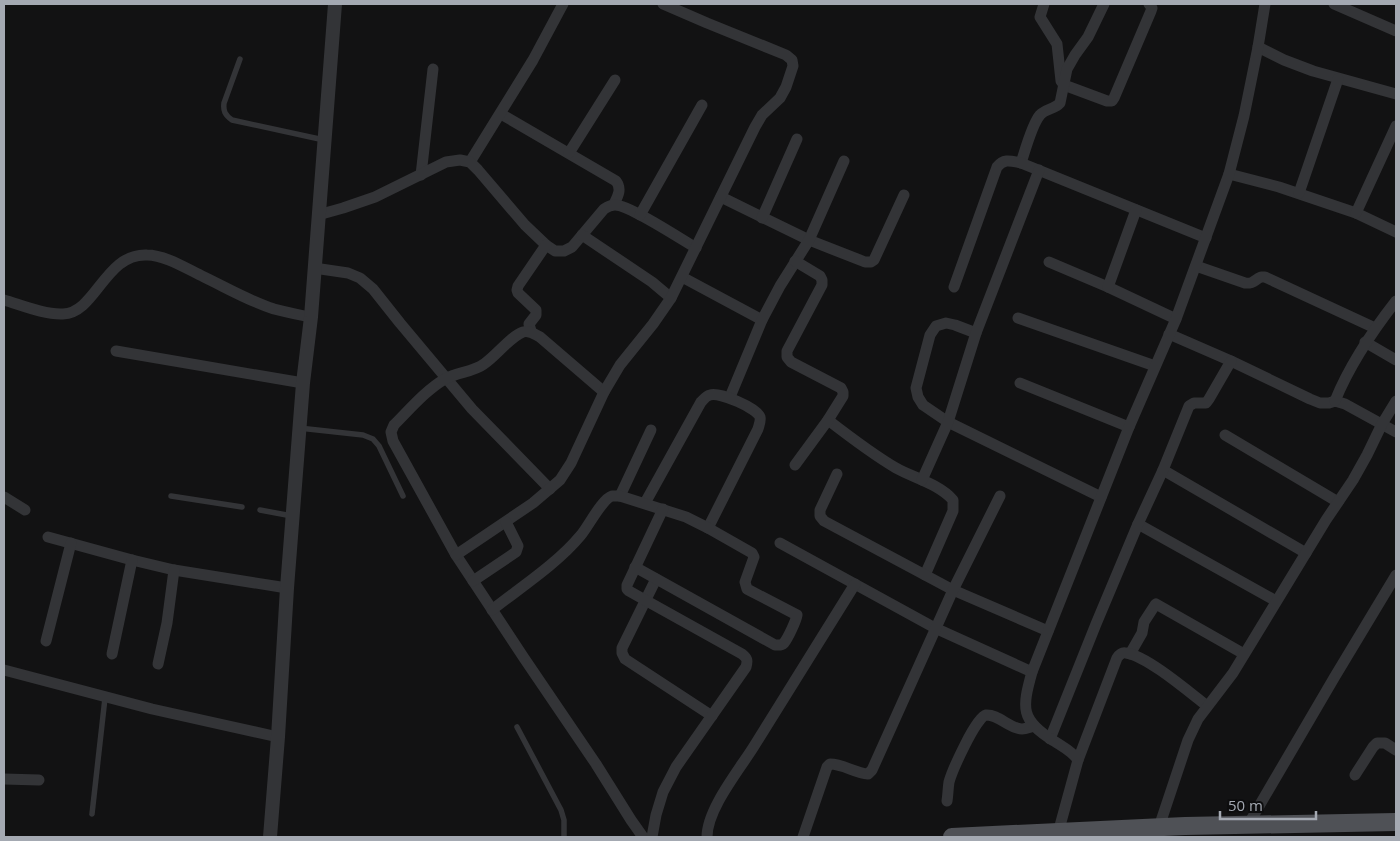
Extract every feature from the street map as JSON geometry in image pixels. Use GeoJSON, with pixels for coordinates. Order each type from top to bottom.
{"type":"FeatureCollection","features":[{"type":"Feature","properties":{"kind":"main road"},"geometry":{"type":"LineString","coordinates":[[952,837],[1049,834],[1159,827],[1248,825],[1265,831],[1396,822]]}},
{"type":"Feature","properties":{"kind":"street"},"geometry":{"type":"LineString","coordinates":[[270,837],[302,383],[311,317],[335,4]]}},
{"type":"Feature","properties":{"kind":"street"},"geometry":{"type":"LineString","coordinates":[[470,162],[533,60],[563,4]]}},
{"type":"Feature","properties":{"kind":"street"},"geometry":{"type":"LineString","coordinates":[[456,555],[506,522],[560,480],[571,463],[604,392],[620,365],[671,298],[755,127],[762,115],[780,98],[786,87],[793,66],[792,60],[786,55],[707,24],[663,4]]}},
{"type":"Feature","properties":{"kind":"street"},"geometry":{"type":"LineString","coordinates":[[1044,4],[1040,17],[1057,44],[1061,82],[1107,102],[1112,101],[1114,98],[1151,11],[1152,8],[1149,4]]}},
{"type":"Feature","properties":{"kind":"street"},"geometry":{"type":"LineString","coordinates":[[1021,163],[1039,116],[1060,103],[1067,69],[1074,55],[1088,37],[1104,4]]}},
{"type":"Feature","properties":{"kind":"street"},"geometry":{"type":"LineString","coordinates":[[1078,760],[1073,753],[1050,739],[1034,726],[1027,716],[1025,701],[1032,672],[1129,427],[1176,319],[1229,174],[1244,116],[1265,4]]}},
{"type":"Feature","properties":{"kind":"street"},"geometry":{"type":"LineString","coordinates":[[1334,4],[1396,31]]}},
{"type":"Feature","properties":{"kind":"street"},"geometry":{"type":"LineString","coordinates":[[1258,48],[1292,63],[1338,79],[1396,94]]}},
{"type":"Feature","properties":{"kind":"street"},"geometry":{"type":"LineString","coordinates":[[421,175],[433,69]]}},
{"type":"Feature","properties":{"kind":"street"},"geometry":{"type":"LineString","coordinates":[[1299,194],[1338,79]]}},
{"type":"Feature","properties":{"kind":"street"},"geometry":{"type":"LineString","coordinates":[[569,153],[614,80]]}},
{"type":"Feature","properties":{"kind":"street"},"geometry":{"type":"LineString","coordinates":[[640,215],[702,105]]}},
{"type":"Feature","properties":{"kind":"street"},"geometry":{"type":"LineString","coordinates":[[501,114],[616,181],[619,186],[619,192],[614,204]]}},
{"type":"Feature","properties":{"kind":"street"},"geometry":{"type":"LineString","coordinates":[[1356,213],[1396,126]]}},
{"type":"Feature","properties":{"kind":"street"},"geometry":{"type":"LineString","coordinates":[[762,218],[798,139]]}},
{"type":"Feature","properties":{"kind":"street"},"geometry":{"type":"LineString","coordinates":[[318,215],[375,197],[446,162],[460,160],[470,162],[525,225],[555,251],[564,251],[572,247],[604,209],[614,204],[640,215],[696,248]]}},
{"type":"Feature","properties":{"kind":"street"},"geometry":{"type":"LineString","coordinates":[[730,397],[762,320],[809,240],[844,161]]}},
{"type":"Feature","properties":{"kind":"street"},"geometry":{"type":"LineString","coordinates":[[954,286],[997,167],[1001,162],[1006,161],[1021,163],[1206,238]]}},
{"type":"Feature","properties":{"kind":"street"},"geometry":{"type":"LineString","coordinates":[[922,480],[948,422],[976,333],[1039,170]]}},
{"type":"Feature","properties":{"kind":"street"},"geometry":{"type":"LineString","coordinates":[[1229,174],[1356,213],[1396,232]]}},
{"type":"Feature","properties":{"kind":"street"},"geometry":{"type":"LineString","coordinates":[[721,197],[809,240],[865,262],[870,262],[874,260],[904,195]]}},
{"type":"Feature","properties":{"kind":"street"},"geometry":{"type":"LineString","coordinates":[[1108,287],[1136,210]]}},
{"type":"Feature","properties":{"kind":"street"},"geometry":{"type":"LineString","coordinates":[[582,235],[632,268],[671,298]]}},
{"type":"Feature","properties":{"kind":"street"},"geometry":{"type":"LineString","coordinates":[[531,331],[530,324],[536,315],[536,310],[517,290],[546,245]]}},
{"type":"Feature","properties":{"kind":"street"},"geometry":{"type":"LineString","coordinates":[[4,300],[64,315],[77,310],[87,301],[113,269],[130,257],[148,255],[168,260],[273,308],[311,317]]}},
{"type":"Feature","properties":{"kind":"street"},"geometry":{"type":"LineString","coordinates":[[795,261],[820,276],[822,285],[787,351],[787,357],[791,362],[841,388],[843,392],[842,400],[795,465]]}},
{"type":"Feature","properties":{"kind":"street"},"geometry":{"type":"LineString","coordinates":[[1049,262],[1176,319]]}},
{"type":"Feature","properties":{"kind":"street"},"geometry":{"type":"LineString","coordinates":[[1196,266],[1250,284],[1261,277],[1265,277],[1375,328]]}},
{"type":"Feature","properties":{"kind":"street"},"geometry":{"type":"LineString","coordinates":[[314,268],[348,273],[360,278],[373,289],[446,378],[498,437],[550,489]]}},
{"type":"Feature","properties":{"kind":"street"},"geometry":{"type":"LineString","coordinates":[[682,277],[762,320]]}},
{"type":"Feature","properties":{"kind":"street"},"geometry":{"type":"LineString","coordinates":[[1335,401],[1344,378],[1365,342],[1396,301]]}},
{"type":"Feature","properties":{"kind":"street"},"geometry":{"type":"LineString","coordinates":[[1018,318],[1155,366]]}},
{"type":"Feature","properties":{"kind":"street"},"geometry":{"type":"LineString","coordinates":[[976,333],[946,323],[936,326],[930,334],[916,388],[918,397],[923,405],[948,422],[1101,497]]}},
{"type":"Feature","properties":{"kind":"street"},"geometry":{"type":"LineString","coordinates":[[604,392],[531,331],[524,331],[483,365],[446,378],[434,387],[394,425],[391,432],[392,441],[456,555],[643,837]]}},
{"type":"Feature","properties":{"kind":"street"},"geometry":{"type":"LineString","coordinates":[[1169,334],[1231,361],[1310,400],[1320,403],[1335,401],[1345,404],[1396,432]]}},
{"type":"Feature","properties":{"kind":"street"},"geometry":{"type":"LineString","coordinates":[[1365,342],[1396,360]]}},
{"type":"Feature","properties":{"kind":"street"},"geometry":{"type":"LineString","coordinates":[[116,351],[302,383]]}},
{"type":"Feature","properties":{"kind":"street"},"geometry":{"type":"LineString","coordinates":[[1050,739],[1096,624],[1189,406],[1194,403],[1206,403],[1231,361]]}},
{"type":"Feature","properties":{"kind":"street"},"geometry":{"type":"LineString","coordinates":[[1020,383],[1129,427]]}},
{"type":"Feature","properties":{"kind":"street"},"geometry":{"type":"LineString","coordinates":[[645,503],[701,402],[707,395],[716,394],[730,397],[757,413],[760,422],[708,528]]}},
{"type":"Feature","properties":{"kind":"street"},"geometry":{"type":"LineString","coordinates":[[1159,827],[1188,740],[1198,718],[1233,673],[1276,601],[1353,480],[1396,401]]}},
{"type":"Feature","properties":{"kind":"street"},"geometry":{"type":"LineString","coordinates":[[828,420],[880,458],[896,468],[947,492],[954,500],[952,511],[924,575]]}},
{"type":"Feature","properties":{"kind":"street"},"geometry":{"type":"LineString","coordinates":[[620,496],[651,430]]}},
{"type":"Feature","properties":{"kind":"street"},"geometry":{"type":"LineString","coordinates":[[1225,435],[1338,502]]}},
{"type":"Feature","properties":{"kind":"street"},"geometry":{"type":"LineString","coordinates":[[1163,470],[1306,553]]}},
{"type":"Feature","properties":{"kind":"street"},"geometry":{"type":"LineString","coordinates":[[836,474],[820,510],[820,516],[824,521],[953,590],[1048,631]]}},
{"type":"Feature","properties":{"kind":"street"},"geometry":{"type":"LineString","coordinates":[[492,610],[558,559],[574,544],[606,500],[611,496],[620,496],[686,517],[752,553],[754,557],[745,582],[747,589],[796,615],[796,620],[784,642],[776,645],[635,567]]}},
{"type":"Feature","properties":{"kind":"street"},"geometry":{"type":"LineString","coordinates":[[803,837],[830,764],[836,764],[868,774],[872,770],[935,628],[1000,496]]}},
{"type":"Feature","properties":{"kind":"street"},"geometry":{"type":"LineString","coordinates":[[4,498],[24,510]]}},
{"type":"Feature","properties":{"kind":"street"},"geometry":{"type":"LineString","coordinates":[[652,837],[663,792],[676,767],[748,662],[747,657],[627,588],[663,509]]}},
{"type":"Feature","properties":{"kind":"street"},"geometry":{"type":"LineString","coordinates":[[473,581],[518,549],[506,522]]}},
{"type":"Feature","properties":{"kind":"street"},"geometry":{"type":"LineString","coordinates":[[1138,524],[1276,601]]}},
{"type":"Feature","properties":{"kind":"street"},"geometry":{"type":"LineString","coordinates":[[48,537],[174,570],[287,588]]}},
{"type":"Feature","properties":{"kind":"street"},"geometry":{"type":"LineString","coordinates":[[46,641],[71,543]]}},
{"type":"Feature","properties":{"kind":"street"},"geometry":{"type":"LineString","coordinates":[[780,543],[935,628],[1032,672]]}},
{"type":"Feature","properties":{"kind":"street"},"geometry":{"type":"LineString","coordinates":[[112,654],[132,560]]}},
{"type":"Feature","properties":{"kind":"street"},"geometry":{"type":"LineString","coordinates":[[158,664],[167,623],[174,570]]}},
{"type":"Feature","properties":{"kind":"street"},"geometry":{"type":"LineString","coordinates":[[1248,825],[1396,576]]}},
{"type":"Feature","properties":{"kind":"street"},"geometry":{"type":"LineString","coordinates":[[656,579],[622,648],[622,654],[625,659],[712,716]]}},
{"type":"Feature","properties":{"kind":"street"},"geometry":{"type":"LineString","coordinates":[[707,837],[710,817],[717,804],[855,584]]}},
{"type":"Feature","properties":{"kind":"street"},"geometry":{"type":"LineString","coordinates":[[1130,654],[1142,633],[1144,622],[1156,604],[1244,654]]}},
{"type":"Feature","properties":{"kind":"street"},"geometry":{"type":"LineString","coordinates":[[1049,834],[1120,654],[1125,652],[1147,662],[1207,706]]}},
{"type":"Feature","properties":{"kind":"street"},"geometry":{"type":"LineString","coordinates":[[4,670],[105,698],[278,737]]}},
{"type":"Feature","properties":{"kind":"street"},"geometry":{"type":"LineString","coordinates":[[947,801],[949,782],[955,766],[963,748],[981,718],[987,715],[994,716],[1013,727],[1023,729],[1034,726]]}},
{"type":"Feature","properties":{"kind":"street"},"geometry":{"type":"LineString","coordinates":[[1356,775],[1377,743],[1385,743],[1396,750]]}},
{"type":"Feature","properties":{"kind":"street"},"geometry":{"type":"LineString","coordinates":[[4,779],[40,780]]}},
{"type":"Feature","properties":{"kind":"lane"},"geometry":{"type":"LineString","coordinates":[[240,59],[224,103],[226,116],[232,120],[324,140]]}},
{"type":"Feature","properties":{"kind":"lane"},"geometry":{"type":"LineString","coordinates":[[299,428],[363,435],[373,439],[403,496]]}},
{"type":"Feature","properties":{"kind":"lane"},"geometry":{"type":"LineString","coordinates":[[171,496],[242,507]]}},
{"type":"Feature","properties":{"kind":"lane"},"geometry":{"type":"LineString","coordinates":[[260,510],[292,516]]}},
{"type":"Feature","properties":{"kind":"lane"},"geometry":{"type":"LineString","coordinates":[[92,814],[105,698]]}},
{"type":"Feature","properties":{"kind":"lane"},"geometry":{"type":"LineString","coordinates":[[517,727],[561,810],[564,820],[564,837]]}}]}
